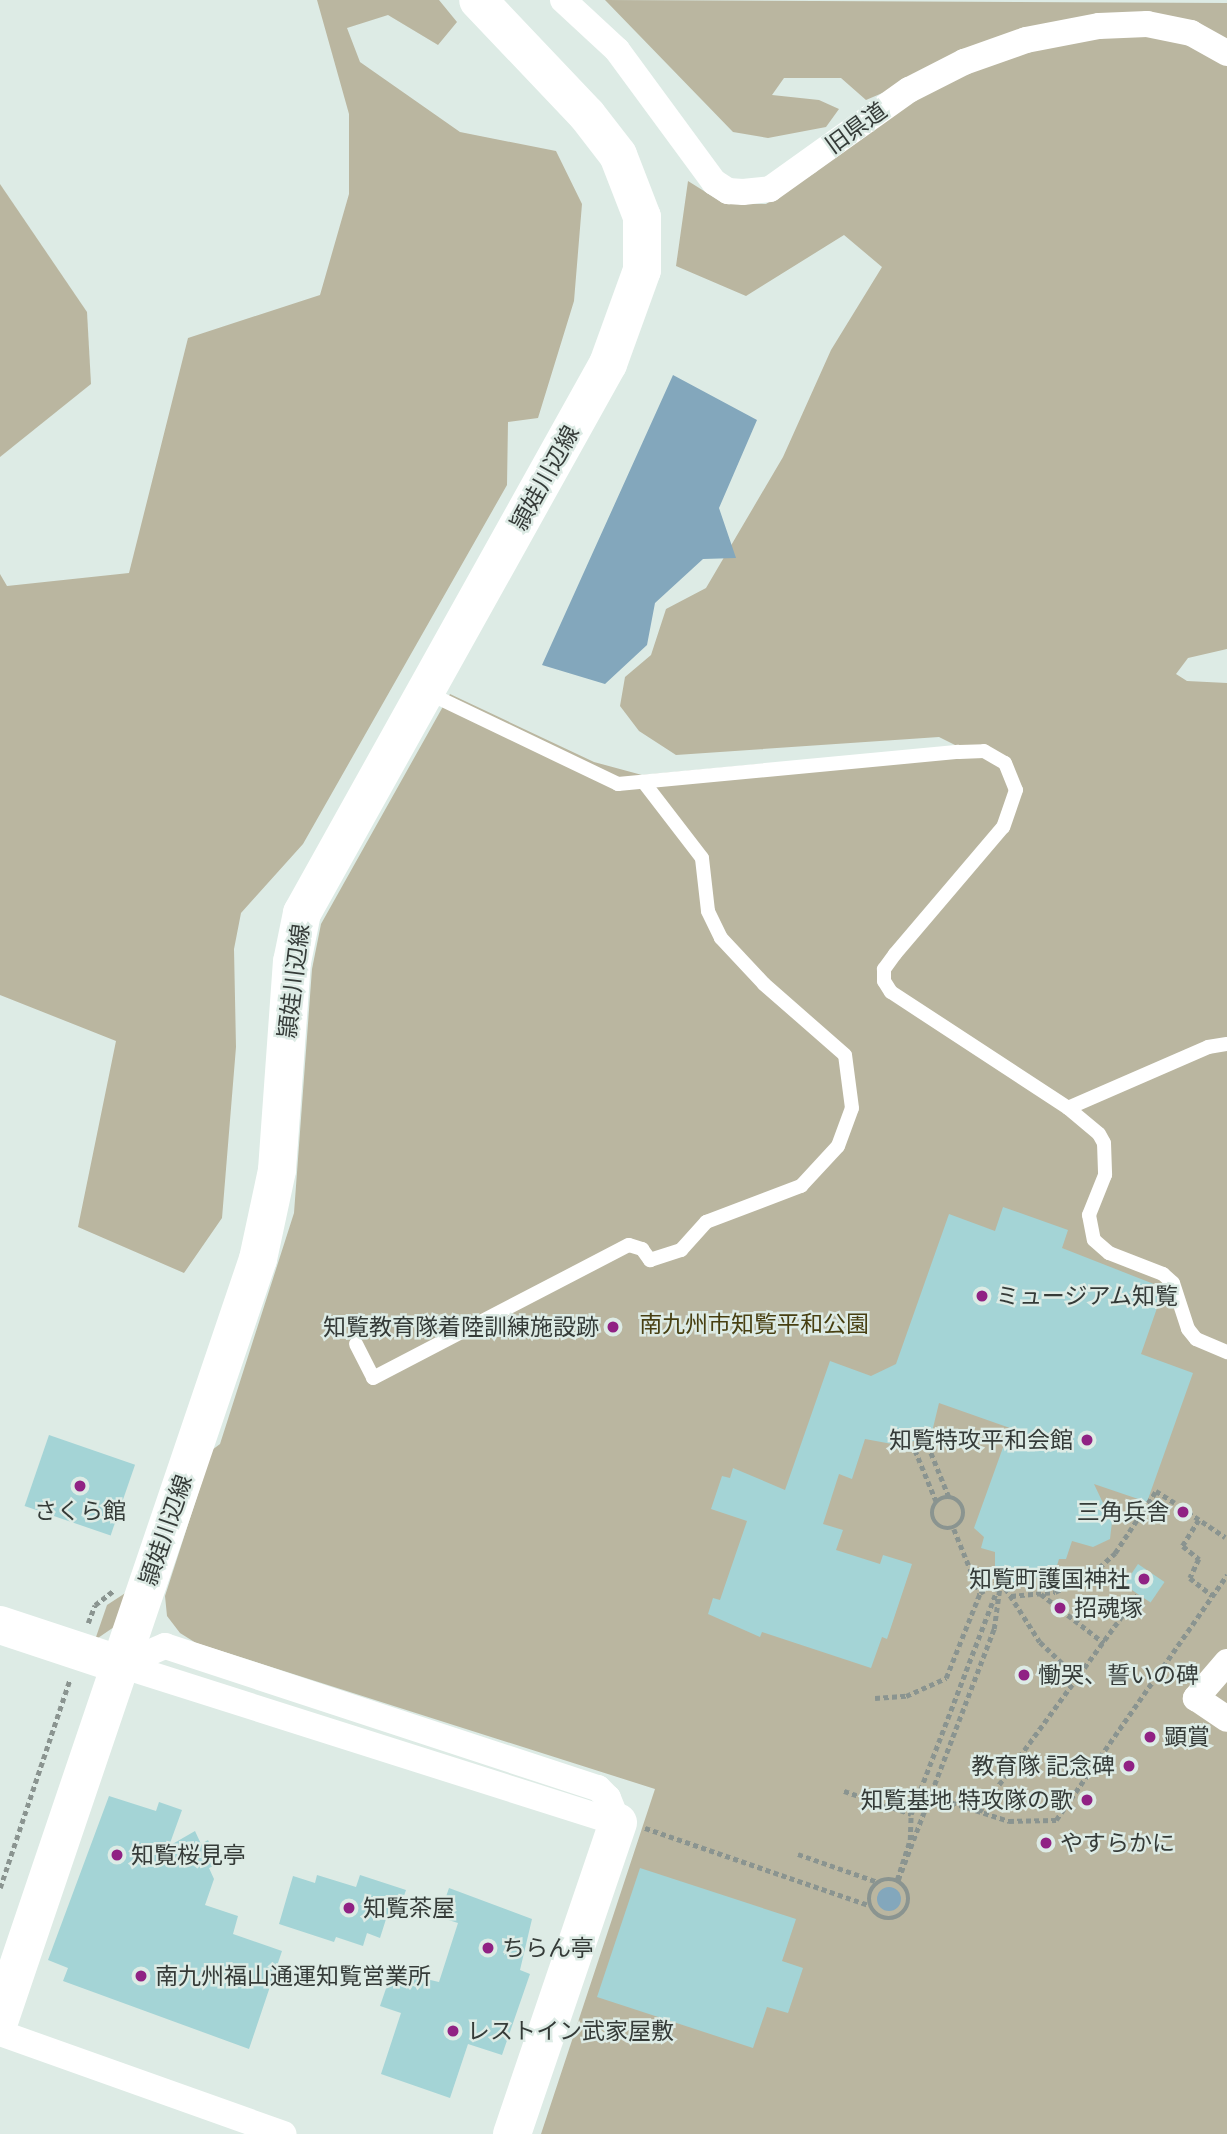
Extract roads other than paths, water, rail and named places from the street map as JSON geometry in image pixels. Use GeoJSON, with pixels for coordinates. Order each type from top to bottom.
{"type":"FeatureCollection","features":[{"type":"Feature","properties":{"kind":"main road","name":"頴娃川辺線"},"geometry":{"type":"LineString","coordinates":[[0,2019],[121,1665],[270,1213],[282,1118],[292,962],[302,912],[608,364],[642,270],[642,217],[618,155],[587,115],[478,0]]}},
{"type":"Feature","properties":{"kind":"main road"},"geometry":{"type":"LineString","coordinates":[[0,1625],[121,1665]]}},
{"type":"Feature","properties":{"kind":"main road"},"geometry":{"type":"LineString","coordinates":[[512,2134],[618,1823]]}},
{"type":"Feature","properties":{"kind":"street","name":"旧県道"},"geometry":{"type":"LineString","coordinates":[[564,0],[617,50],[714,182],[728,191],[770,189],[909,90],[964,62],[1026,40],[1099,26],[1147,24],[1191,33],[1227,53]]}},
{"type":"Feature","properties":{"kind":"street"},"geometry":{"type":"LineString","coordinates":[[121,1665],[165,1646],[598,1788],[608,1798],[618,1823]]}},
{"type":"Feature","properties":{"kind":"street"},"geometry":{"type":"LineString","coordinates":[[1227,1662],[1196,1698],[1227,1719]]}},
{"type":"Feature","properties":{"kind":"street"},"geometry":{"type":"LineString","coordinates":[[0,2033],[284,2134]]}},
{"type":"Feature","properties":{"kind":"lane"},"geometry":{"type":"LineString","coordinates":[[425,691],[618,784],[645,784],[959,752],[984,751],[1005,763],[1016,790],[1003,827],[895,954],[884,969],[884,981],[891,992],[1068,1108],[1104,1143],[1105,1175],[1089,1215],[1094,1240],[1110,1253],[1163,1274],[1173,1283],[1188,1329],[1196,1339],[1227,1352]]}},
{"type":"Feature","properties":{"kind":"lane"},"geometry":{"type":"LineString","coordinates":[[356,1345],[373,1378],[629,1245],[642,1249],[650,1260],[681,1250],[706,1222],[801,1185],[838,1146],[852,1108],[845,1055],[764,984],[721,938],[708,911],[702,858],[645,784]]}},
{"type":"Feature","properties":{"kind":"lane"},"geometry":{"type":"LineString","coordinates":[[1068,1108],[1208,1047],[1227,1044]]}},
{"type":"Feature","properties":{"kind":"water"},"geometry":{"type":"Polygon","coordinates":[[[673,375],[757,420],[719,508],[736,558],[703,559],[655,603],[647,645],[605,684],[542,665],[673,375]]]}},
{"type":"Feature","properties":{"kind":"water"},"geometry":{"type":"Polygon","coordinates":[[[889,1887],[898,1890],[901,1899],[898,1908],[889,1911],[880,1908],[877,1899],[880,1890],[889,1887]]]}},
{"type":"Feature","properties":{"kind":"place","name":"ミュージアム知覧"},"geometry":{"type":"Point","coordinates":[982,1296]}},
{"type":"Feature","properties":{"kind":"place","name":"知覧教育隊着陸訓練施設跡"},"geometry":{"type":"Point","coordinates":[613,1327]}},
{"type":"Feature","properties":{"kind":"place","name":"知覧特攻平和会館"},"geometry":{"type":"Point","coordinates":[1087,1440]}},
{"type":"Feature","properties":{"kind":"place","name":"さくら館"},"geometry":{"type":"Point","coordinates":[80,1486]}},
{"type":"Feature","properties":{"kind":"place","name":"三角兵舎"},"geometry":{"type":"Point","coordinates":[1183,1512]}},
{"type":"Feature","properties":{"kind":"place","name":"知覧町護国神社"},"geometry":{"type":"Point","coordinates":[1144,1579]}},
{"type":"Feature","properties":{"kind":"place","name":"招魂塚"},"geometry":{"type":"Point","coordinates":[1060,1608]}},
{"type":"Feature","properties":{"kind":"place","name":"慟哭、誓いの碑"},"geometry":{"type":"Point","coordinates":[1024,1675]}},
{"type":"Feature","properties":{"kind":"place","name":"顕賞"},"geometry":{"type":"Point","coordinates":[1150,1737]}},
{"type":"Feature","properties":{"kind":"place","name":"教育隊 記念碑"},"geometry":{"type":"Point","coordinates":[1129,1766]}},
{"type":"Feature","properties":{"kind":"place","name":"知覧基地 特攻隊の歌"},"geometry":{"type":"Point","coordinates":[1087,1800]}},
{"type":"Feature","properties":{"kind":"place","name":"やすらかに"},"geometry":{"type":"Point","coordinates":[1046,1843]}},
{"type":"Feature","properties":{"kind":"place","name":"知覧桜見亭"},"geometry":{"type":"Point","coordinates":[117,1855]}},
{"type":"Feature","properties":{"kind":"place","name":"知覧茶屋"},"geometry":{"type":"Point","coordinates":[349,1908]}},
{"type":"Feature","properties":{"kind":"place","name":"ちらん亭"},"geometry":{"type":"Point","coordinates":[488,1948]}},
{"type":"Feature","properties":{"kind":"place","name":"南九州福山通運知覧営業所"},"geometry":{"type":"Point","coordinates":[141,1976]}},
{"type":"Feature","properties":{"kind":"place","name":"レストイン武家屋敷"},"geometry":{"type":"Point","coordinates":[453,2031]}},
{"type":"Feature","properties":{"kind":"park label","name":"南九州市知覧平和公園"},"geometry":{"type":"Point","coordinates":[754,1324]}}]}
